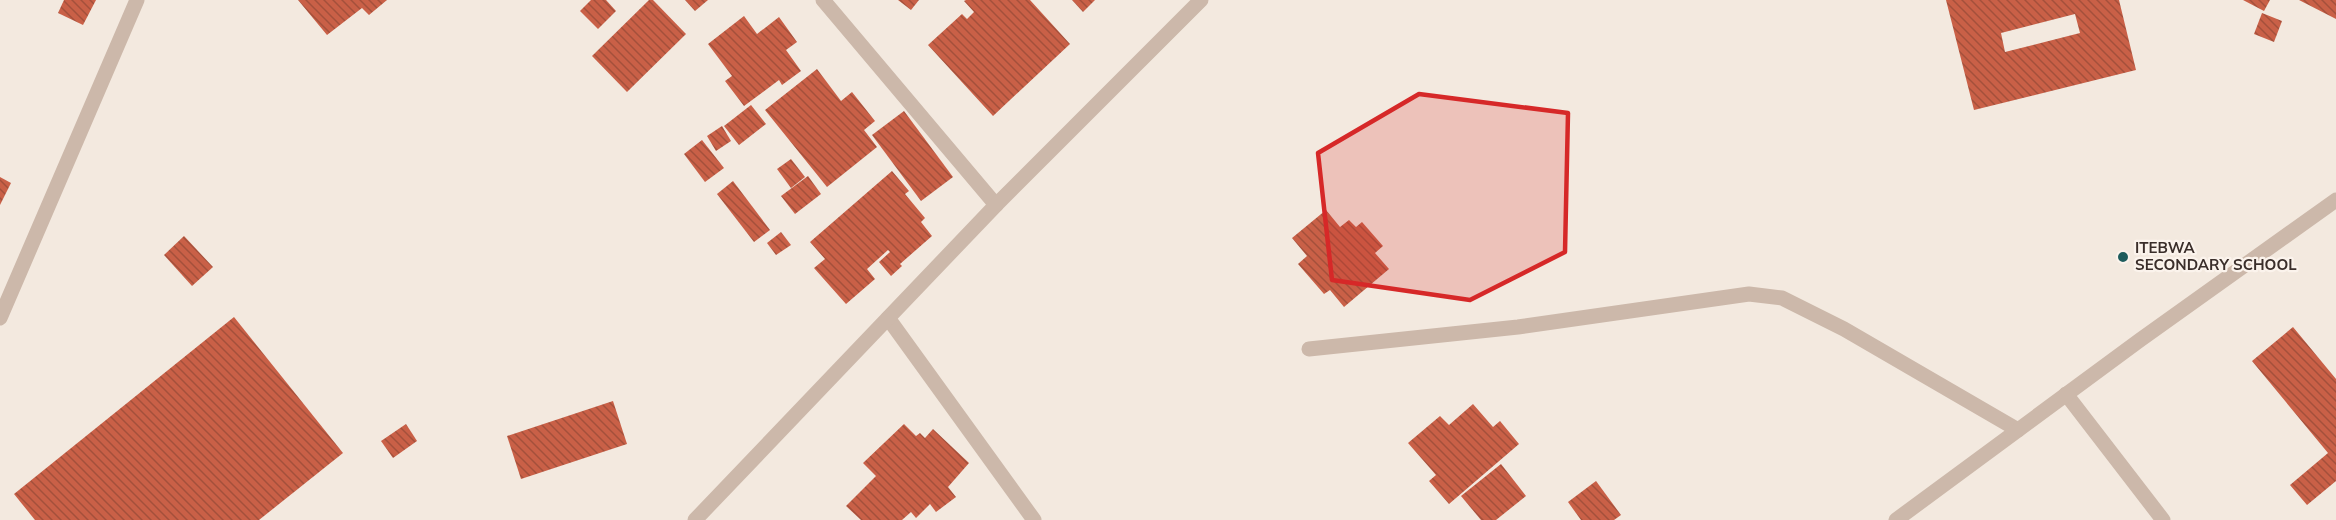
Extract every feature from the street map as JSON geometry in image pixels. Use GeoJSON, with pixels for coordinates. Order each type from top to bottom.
{"type":"FeatureCollection","features":[{"type":"Feature","properties":{"kind":"street"},"geometry":{"type":"LineString","coordinates":[[0,318],[137,0]]}},
{"type":"Feature","properties":{"kind":"street"},"geometry":{"type":"LineString","coordinates":[[823,0],[996,205]]}},
{"type":"Feature","properties":{"kind":"street"},"geometry":{"type":"LineString","coordinates":[[695,520],[996,205],[1201,0]]}},
{"type":"Feature","properties":{"kind":"street"},"geometry":{"type":"LineString","coordinates":[[1896,520],[2336,200]]}},
{"type":"Feature","properties":{"kind":"street"},"geometry":{"type":"LineString","coordinates":[[1309,349],[1518,327],[1749,294],[1782,298],[1844,329],[2018,430]]}},
{"type":"Feature","properties":{"kind":"street"},"geometry":{"type":"LineString","coordinates":[[888,318],[1034,520]]}},
{"type":"Feature","properties":{"kind":"street"},"geometry":{"type":"LineString","coordinates":[[2067,394],[2163,520]]}},
{"type":"Feature","properties":{"kind":"highlighted area"},"geometry":{"type":"Polygon","coordinates":[[[1419,94],[1568,113],[1565,252],[1470,300],[1332,280],[1318,153],[1419,94]]]}},
{"type":"Feature","properties":{"kind":"building"},"geometry":{"type":"Polygon","coordinates":[[[64,0],[96,0],[83,25],[58,13],[64,0]]]}},
{"type":"Feature","properties":{"kind":"building"},"geometry":{"type":"Polygon","coordinates":[[[298,0],[387,0],[369,15],[362,8],[327,35],[298,0]]]}},
{"type":"Feature","properties":{"kind":"building"},"geometry":{"type":"Polygon","coordinates":[[[591,0],[606,0],[616,11],[598,29],[580,11],[591,0]]]}},
{"type":"Feature","properties":{"kind":"building"},"geometry":{"type":"Polygon","coordinates":[[[649,0],[653,0],[686,34],[627,92],[592,56],[649,0]]]}},
{"type":"Feature","properties":{"kind":"building"},"geometry":{"type":"Polygon","coordinates":[[[685,0],[708,0],[695,11],[685,0]]]}},
{"type":"Feature","properties":{"kind":"building"},"geometry":{"type":"Polygon","coordinates":[[[898,0],[919,0],[911,10],[898,0]]]}},
{"type":"Feature","properties":{"kind":"building"},"geometry":{"type":"Polygon","coordinates":[[[1030,0],[1070,44],[993,116],[928,45],[962,14],[967,19],[974,12],[964,1],[1030,0]]]}},
{"type":"Feature","properties":{"kind":"building"},"geometry":{"type":"Polygon","coordinates":[[[1072,0],[1095,0],[1083,12],[1072,0]]]}},
{"type":"Feature","properties":{"kind":"building"},"geometry":{"type":"Polygon","coordinates":[[[1946,0],[2119,0],[2136,70],[1974,110],[1946,0]],[[2075,14],[2001,33],[2005,52],[2080,33],[2075,14]]]}},
{"type":"Feature","properties":{"kind":"building"},"geometry":{"type":"Polygon","coordinates":[[[2243,0],[2270,0],[2264,11],[2243,0]]]}},
{"type":"Feature","properties":{"kind":"building"},"geometry":{"type":"Polygon","coordinates":[[[2299,0],[2336,0],[2336,19],[2299,0]]]}},
{"type":"Feature","properties":{"kind":"building"},"geometry":{"type":"Polygon","coordinates":[[[2262,13],[2282,21],[2274,42],[2254,34],[2262,13]]]}},
{"type":"Feature","properties":{"kind":"building"},"geometry":{"type":"Polygon","coordinates":[[[744,16],[757,34],[779,17],[797,42],[786,50],[801,71],[782,85],[779,80],[744,106],[725,81],[732,76],[708,44],[744,16]]]}},
{"type":"Feature","properties":{"kind":"building"},"geometry":{"type":"Polygon","coordinates":[[[817,69],[841,101],[852,92],[875,121],[864,130],[877,147],[827,187],[765,110],[817,69]]]}},
{"type":"Feature","properties":{"kind":"building"},"geometry":{"type":"Polygon","coordinates":[[[751,105],[766,124],[739,145],[724,126],[751,105]]]}},
{"type":"Feature","properties":{"kind":"building"},"geometry":{"type":"Polygon","coordinates":[[[904,111],[953,177],[921,201],[872,135],[904,111]]]}},
{"type":"Feature","properties":{"kind":"building"},"geometry":{"type":"Polygon","coordinates":[[[722,126],[731,141],[716,151],[707,136],[722,126]]]}},
{"type":"Feature","properties":{"kind":"building"},"geometry":{"type":"Polygon","coordinates":[[[702,140],[724,168],[705,182],[684,154],[702,140]]]}},
{"type":"Feature","properties":{"kind":"building"},"geometry":{"type":"Polygon","coordinates":[[[791,159],[805,177],[791,188],[777,169],[791,159]]]}},
{"type":"Feature","properties":{"kind":"building"},"geometry":{"type":"Polygon","coordinates":[[[892,171],[909,191],[905,194],[925,218],[921,222],[932,236],[900,264],[902,266],[891,276],[879,262],[890,252],[888,250],[867,269],[875,279],[846,304],[814,268],[825,259],[810,242],[892,171]]]}},
{"type":"Feature","properties":{"kind":"building"},"geometry":{"type":"Polygon","coordinates":[[[808,176],[821,194],[795,214],[781,196],[808,176]]]}},
{"type":"Feature","properties":{"kind":"building"},"geometry":{"type":"Polygon","coordinates":[[[0,177],[11,183],[0,205],[0,177]]]}},
{"type":"Feature","properties":{"kind":"building"},"geometry":{"type":"Polygon","coordinates":[[[733,181],[770,230],[754,242],[717,194],[733,181]]]}},
{"type":"Feature","properties":{"kind":"building"},"geometry":{"type":"Polygon","coordinates":[[[1326,210],[1340,227],[1349,220],[1356,227],[1362,222],[1383,246],[1375,253],[1389,269],[1344,307],[1330,290],[1324,294],[1298,264],[1307,256],[1292,238],[1326,210]]]}},
{"type":"Feature","properties":{"kind":"building"},"geometry":{"type":"Polygon","coordinates":[[[781,232],[791,245],[776,255],[767,243],[781,232]]]}},
{"type":"Feature","properties":{"kind":"building"},"geometry":{"type":"Polygon","coordinates":[[[184,236],[213,267],[192,286],[164,255],[184,236]]]}},
{"type":"Feature","properties":{"kind":"building"},"geometry":{"type":"Polygon","coordinates":[[[234,317],[343,453],[259,520],[35,520],[14,494],[234,317]]]}},
{"type":"Feature","properties":{"kind":"building"},"geometry":{"type":"Polygon","coordinates":[[[2293,327],[2336,379],[2336,481],[2307,505],[2290,485],[2328,453],[2252,361],[2293,327]]]}},
{"type":"Feature","properties":{"kind":"building"},"geometry":{"type":"Polygon","coordinates":[[[613,401],[627,444],[521,479],[507,436],[613,401]]]}},
{"type":"Feature","properties":{"kind":"building"},"geometry":{"type":"Polygon","coordinates":[[[1473,404],[1493,427],[1500,421],[1519,444],[1449,504],[1429,481],[1436,475],[1408,443],[1440,416],[1449,425],[1473,404]]]}},
{"type":"Feature","properties":{"kind":"building"},"geometry":{"type":"Polygon","coordinates":[[[406,424],[417,441],[393,458],[381,441],[406,424]]]}},
{"type":"Feature","properties":{"kind":"building"},"geometry":{"type":"Polygon","coordinates":[[[904,424],[916,436],[920,433],[925,438],[933,429],[969,463],[948,487],[956,497],[936,512],[930,504],[916,518],[911,512],[902,520],[861,520],[846,506],[876,476],[863,463],[904,424]]]}},
{"type":"Feature","properties":{"kind":"building"},"geometry":{"type":"Polygon","coordinates":[[[1501,464],[1526,496],[1496,520],[1481,520],[1461,496],[1501,464]]]}},
{"type":"Feature","properties":{"kind":"building"},"geometry":{"type":"Polygon","coordinates":[[[1596,481],[1621,515],[1614,520],[1581,520],[1568,502],[1596,481]]]}},
{"type":"Feature","properties":{"kind":"place","name":"ITEBWA SECONDARY SCHOOL"},"geometry":{"type":"Point","coordinates":[2123,257]}}]}
